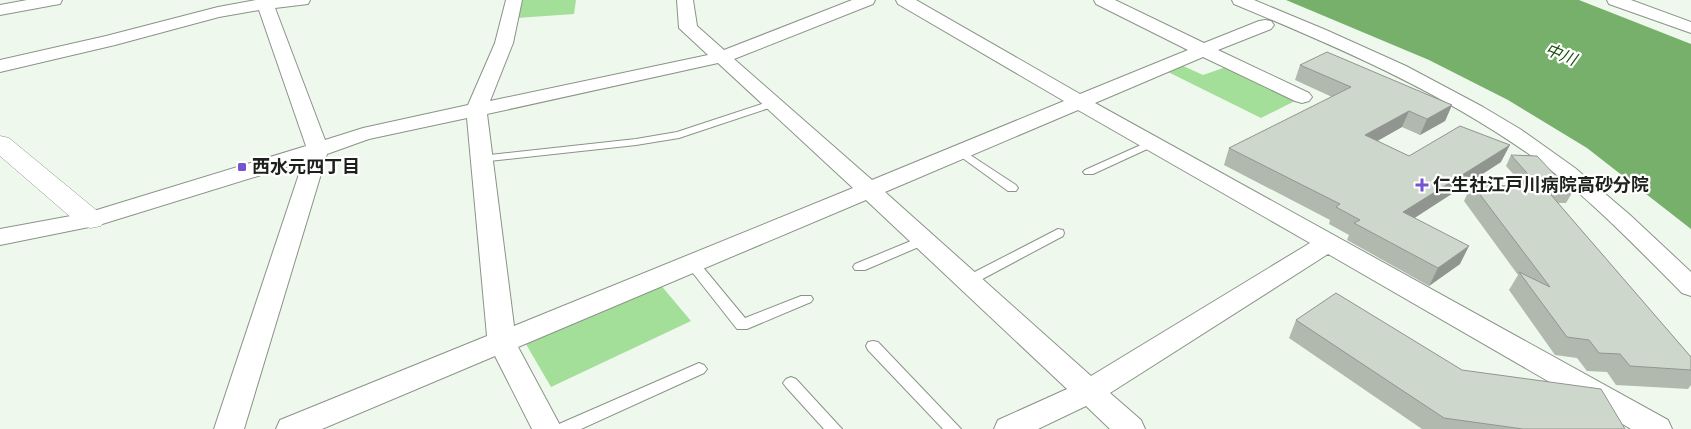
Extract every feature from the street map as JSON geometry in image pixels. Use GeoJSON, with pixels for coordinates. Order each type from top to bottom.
{"type":"FeatureCollection","features":[{"type":"Feature","properties":{"kind":"street"},"geometry":{"type":"LineString","coordinates":[[0,10],[54,0]]}},
{"type":"Feature","properties":{"kind":"street"},"geometry":{"type":"LineString","coordinates":[[0,66],[109,41],[218,12],[264,2],[302,0]]}},
{"type":"Feature","properties":{"kind":"street"},"geometry":{"type":"LineString","coordinates":[[514,0],[504,43],[476,110],[502,343],[547,429]]}},
{"type":"Feature","properties":{"kind":"street"},"geometry":{"type":"LineString","coordinates":[[685,0],[688,28],[774,103],[1130,429]]}},
{"type":"Feature","properties":{"kind":"street"},"geometry":{"type":"LineString","coordinates":[[0,237],[91,220],[297,157],[363,134],[722,57],[867,0]]}},
{"type":"Feature","properties":{"kind":"street"},"geometry":{"type":"LineString","coordinates":[[904,0],[1079,102],[1657,429]]}},
{"type":"Feature","properties":{"kind":"street"},"geometry":{"type":"LineString","coordinates":[[1102,0],[1302,98]]}},
{"type":"Feature","properties":{"kind":"street"},"geometry":{"type":"LineString","coordinates":[[1240,0],[1365,54],[1492,120],[1547,157],[1596,196],[1691,288]]}},
{"type":"Feature","properties":{"kind":"street"},"geometry":{"type":"LineString","coordinates":[[1615,0],[1691,28]]}},
{"type":"Feature","properties":{"kind":"street"},"geometry":{"type":"LineString","coordinates":[[229,429],[318,149],[264,2]]}},
{"type":"Feature","properties":{"kind":"street"},"geometry":{"type":"LineString","coordinates":[[290,429],[502,343],[1203,50],[1265,26]]}},
{"type":"Feature","properties":{"kind":"street"},"geometry":{"type":"LineString","coordinates":[[0,143],[91,220]]}},
{"type":"Feature","properties":{"kind":"street"},"geometry":{"type":"LineString","coordinates":[[1009,429],[1089,392],[1328,243]]}},
{"type":"Feature","properties":{"kind":"lane"},"geometry":{"type":"LineString","coordinates":[[480,159],[636,142],[679,135],[774,103]]}},
{"type":"Feature","properties":{"kind":"lane"},"geometry":{"type":"LineString","coordinates":[[1089,172],[1152,143]]}},
{"type":"Feature","properties":{"kind":"lane"},"geometry":{"type":"LineString","coordinates":[[961,152],[1012,188]]}},
{"type":"Feature","properties":{"kind":"lane"},"geometry":{"type":"LineString","coordinates":[[968,281],[1058,233]]}},
{"type":"Feature","properties":{"kind":"lane"},"geometry":{"type":"LineString","coordinates":[[860,267],[923,240]]}},
{"type":"Feature","properties":{"kind":"lane"},"geometry":{"type":"LineString","coordinates":[[692,263],[742,325],[806,299]]}},
{"type":"Feature","properties":{"kind":"lane"},"geometry":{"type":"LineString","coordinates":[[873,346],[953,429]]}},
{"type":"Feature","properties":{"kind":"lane"},"geometry":{"type":"LineString","coordinates":[[565,429],[698,369]]}},
{"type":"Feature","properties":{"kind":"lane"},"geometry":{"type":"LineString","coordinates":[[791,383],[834,429]]}},
{"type":"Feature","properties":{"kind":"shaded area"},"geometry":{"type":"Polygon","coordinates":[[[523,0],[576,0],[574,14],[517,18],[523,0]]]}},
{"type":"Feature","properties":{"kind":"shaded area"},"geometry":{"type":"Polygon","coordinates":[[[1181,65],[1203,75],[1226,67],[1295,101],[1261,118],[1166,71],[1181,65]]]}},
{"type":"Feature","properties":{"kind":"shaded area"},"geometry":{"type":"Polygon","coordinates":[[[659,283],[691,321],[551,387],[523,339],[659,283]]]}},
{"type":"Feature","properties":{"kind":"water","name":"中川"},"geometry":{"type":"Polygon","coordinates":[[[1286,0],[1579,0],[1691,44],[1691,229],[1587,148],[1508,100],[1429,60],[1286,0]]]}},
{"type":"Feature","properties":{"kind":"building"},"geometry":{"type":"Polygon","coordinates":[[[1327,52],[1452,105],[1427,119],[1409,111],[1365,135],[1409,156],[1460,126],[1510,145],[1403,212],[1469,246],[1438,268],[1354,223],[1360,220],[1336,207],[1340,204],[1229,148],[1351,87],[1300,65],[1327,52]]]}},
{"type":"Feature","properties":{"kind":"building"},"geometry":{"type":"Polygon","coordinates":[[[1511,155],[1537,156],[1572,193],[1549,192],[1545,188],[1540,188],[1511,155]]]}},
{"type":"Feature","properties":{"kind":"building"},"geometry":{"type":"Polygon","coordinates":[[[1472,184],[1545,188],[1691,357],[1691,370],[1630,366],[1620,354],[1599,353],[1589,340],[1567,337],[1519,272],[1550,287],[1472,184]]]}},
{"type":"Feature","properties":{"kind":"building"},"geometry":{"type":"Polygon","coordinates":[[[1336,293],[1462,370],[1601,389],[1625,429],[1523,429],[1444,418],[1296,320],[1336,293]]]}},
{"type":"Feature","properties":{"kind":"place","name":"西水元四丁目"},"geometry":{"type":"Point","coordinates":[242,167]}},
{"type":"Feature","properties":{"kind":"place","name":"仁生社江戸川病院高砂分院"},"geometry":{"type":"Point","coordinates":[1422,185]}}]}
